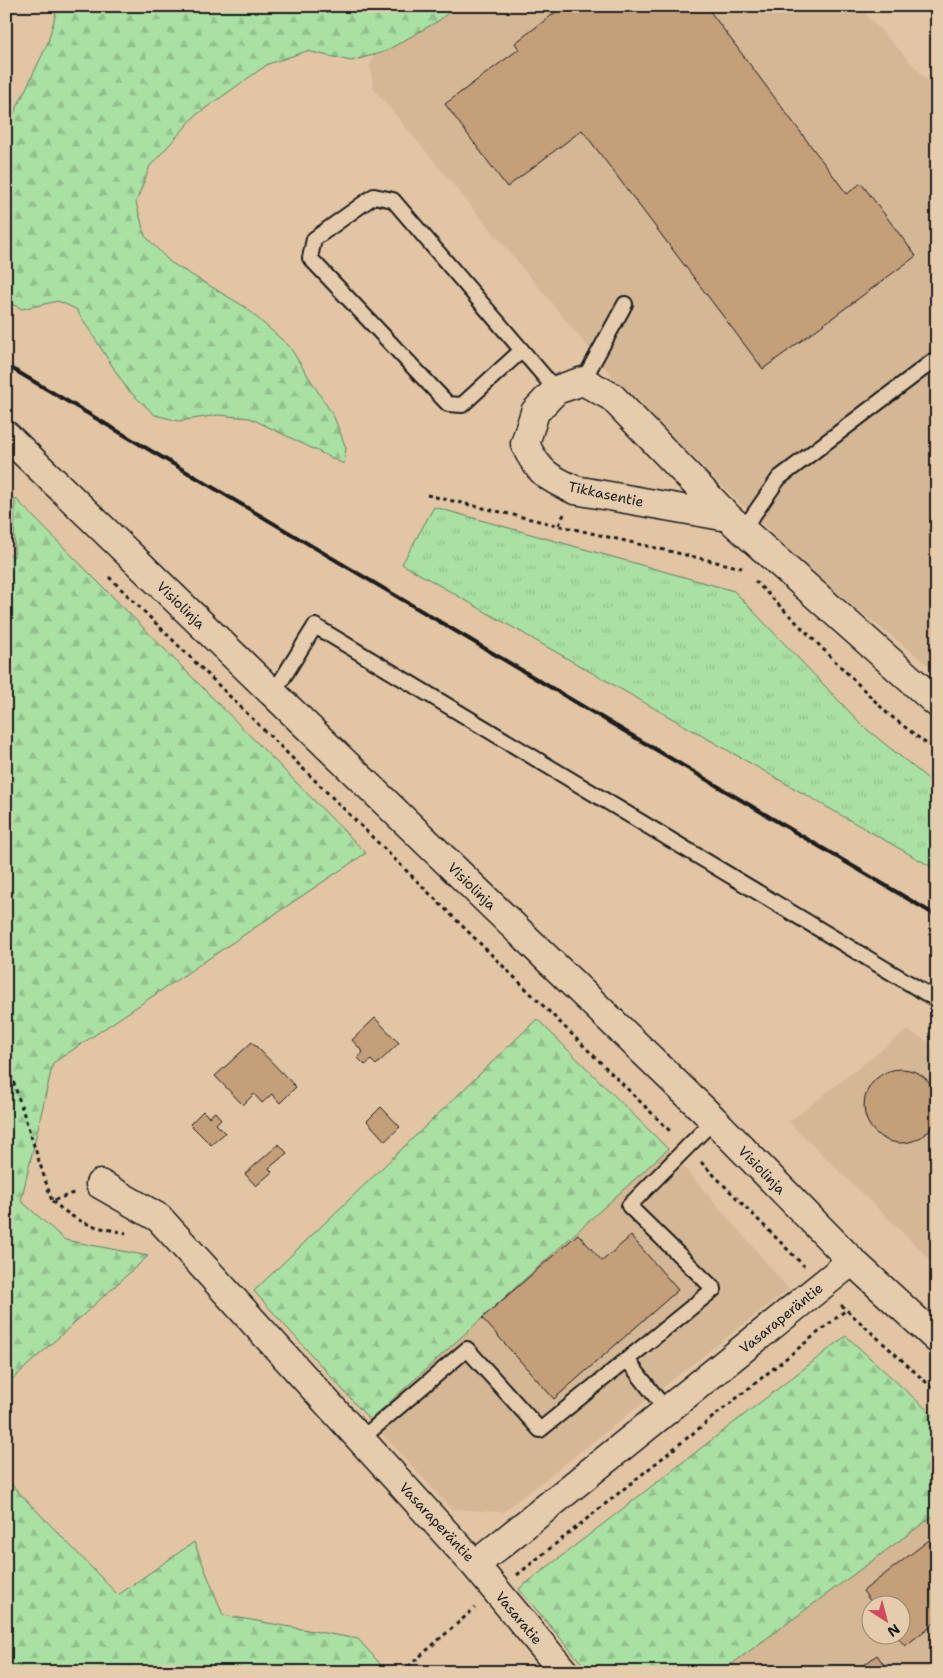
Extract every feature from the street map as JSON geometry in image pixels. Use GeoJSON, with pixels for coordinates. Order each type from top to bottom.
{"type":"FeatureCollection","features":[{"type":"Feature","properties":{"kind":"street","name":"Tikkasentie"},"geometry":{"type":"LineString","coordinates":[[583,381],[556,390],[534,412],[525,444],[535,465],[552,480],[575,490],[735,524]]}},
{"type":"Feature","properties":{"kind":"street"},"geometry":{"type":"LineString","coordinates":[[583,381],[612,397],[735,524],[937,703]]}},
{"type":"Feature","properties":{"kind":"street","name":"Visiolinja"},"geometry":{"type":"LineString","coordinates":[[6,435],[714,1120],[852,1261],[937,1339]]}},
{"type":"Feature","properties":{"kind":"street","name":"Vasaraperäntie"},"geometry":{"type":"LineString","coordinates":[[100,1184],[159,1218],[475,1565],[852,1261]]}},
{"type":"Feature","properties":{"kind":"street","name":"Vasaratie"},"geometry":{"type":"LineString","coordinates":[[475,1565],[488,1598],[564,1672]]}},
{"type":"Feature","properties":{"kind":"lane"},"geometry":{"type":"LineString","coordinates":[[521,351],[462,405],[448,404],[310,258],[314,239],[374,196],[393,200],[556,390]]}},
{"type":"Feature","properties":{"kind":"lane"},"geometry":{"type":"LineString","coordinates":[[583,381],[624,304]]}},
{"type":"Feature","properties":{"kind":"lane"},"geometry":{"type":"LineString","coordinates":[[735,524],[779,478],[937,358]]}},
{"type":"Feature","properties":{"kind":"lane"},"geometry":{"type":"LineString","coordinates":[[273,694],[315,626],[937,1000]]}},
{"type":"Feature","properties":{"kind":"lane"},"geometry":{"type":"LineString","coordinates":[[360,1439],[467,1349],[540,1430],[714,1289],[629,1206],[714,1120]]}},
{"type":"Feature","properties":{"kind":"lane"},"geometry":{"type":"LineString","coordinates":[[628,1360],[666,1410]]}},
{"type":"Feature","properties":{"kind":"path"},"geometry":{"type":"LineString","coordinates":[[427,495],[741,567],[887,713],[937,752]]}},
{"type":"Feature","properties":{"kind":"path"},"geometry":{"type":"LineString","coordinates":[[105,573],[687,1147],[846,1310],[937,1392]]}},
{"type":"Feature","properties":{"kind":"path"},"geometry":{"type":"LineString","coordinates":[[6,1059],[52,1201],[100,1184]]}},
{"type":"Feature","properties":{"kind":"path"},"geometry":{"type":"LineString","coordinates":[[402,1672],[488,1598],[846,1310]]}},
{"type":"Feature","properties":{"kind":"shaded area"},"geometry":{"type":"Polygon","coordinates":[[[415,6],[858,6],[937,91],[937,672],[815,576],[623,389],[374,89],[370,66],[380,34],[415,6]]]}},
{"type":"Feature","properties":{"kind":"shaded area"},"geometry":{"type":"Polygon","coordinates":[[[907,1030],[937,1047],[937,1266],[789,1122],[907,1030]]]}},
{"type":"Feature","properties":{"kind":"shaded area"},"geometry":{"type":"Polygon","coordinates":[[[668,1149],[789,1289],[503,1512],[451,1509],[370,1420],[668,1149]]]}},
{"type":"Feature","properties":{"kind":"shaded area"},"geometry":{"type":"Polygon","coordinates":[[[937,1513],[937,1672],[721,1672],[937,1513]]]}},
{"type":"Feature","properties":{"kind":"green space"},"geometry":{"type":"Polygon","coordinates":[[[58,6],[457,6],[438,21],[384,52],[351,61],[307,51],[268,64],[196,115],[150,166],[136,202],[145,236],[170,262],[245,307],[289,346],[334,417],[346,448],[344,464],[250,418],[218,415],[179,421],[155,415],[127,389],[76,309],[58,301],[22,309],[6,301],[6,130],[47,45],[58,6]]]}},
{"type":"Feature","properties":{"kind":"green space"},"geometry":{"type":"Polygon","coordinates":[[[15,498],[366,853],[53,1063],[21,1201],[65,1240],[148,1256],[6,1385],[6,553],[14,557],[15,498]]]}},
{"type":"Feature","properties":{"kind":"green space"},"geometry":{"type":"Polygon","coordinates":[[[434,507],[734,591],[864,727],[937,786],[937,870],[402,564],[434,507]]]}},
{"type":"Feature","properties":{"kind":"green space"},"geometry":{"type":"Polygon","coordinates":[[[537,1019],[668,1149],[370,1420],[254,1291],[537,1019]]]}},
{"type":"Feature","properties":{"kind":"green space"},"geometry":{"type":"Polygon","coordinates":[[[846,1336],[937,1419],[937,1513],[721,1672],[589,1672],[519,1589],[846,1336]]]}},
{"type":"Feature","properties":{"kind":"green space"},"geometry":{"type":"Polygon","coordinates":[[[6,1479],[118,1595],[194,1542],[223,1615],[358,1639],[383,1667],[377,1672],[6,1672],[6,1479]]]}},
{"type":"Feature","properties":{"kind":"building"},"geometry":{"type":"Polygon","coordinates":[[[564,6],[706,6],[847,194],[861,183],[916,256],[763,369],[582,130],[507,187],[445,104],[519,49],[515,43],[564,6]]]}},
{"type":"Feature","properties":{"kind":"building"},"geometry":{"type":"Polygon","coordinates":[[[375,1018],[399,1043],[376,1065],[371,1060],[365,1065],[358,1058],[363,1052],[352,1040],[375,1018]]]}},
{"type":"Feature","properties":{"kind":"building"},"geometry":{"type":"Polygon","coordinates":[[[252,1042],[296,1087],[280,1103],[272,1094],[262,1103],[254,1094],[243,1105],[215,1076],[252,1042]]]}},
{"type":"Feature","properties":{"kind":"building"},"geometry":{"type":"Polygon","coordinates":[[[901,1069],[922,1075],[932,1085],[938,1106],[932,1127],[922,1137],[901,1143],[880,1137],[870,1127],[864,1106],[870,1085],[880,1075],[901,1069]]]}},
{"type":"Feature","properties":{"kind":"building"},"geometry":{"type":"Polygon","coordinates":[[[381,1107],[400,1127],[385,1141],[367,1121],[381,1107]]]}},
{"type":"Feature","properties":{"kind":"building"},"geometry":{"type":"Polygon","coordinates":[[[203,1111],[209,1117],[215,1112],[221,1119],[216,1124],[225,1133],[211,1145],[190,1124],[203,1111]]]}},
{"type":"Feature","properties":{"kind":"building"},"geometry":{"type":"Polygon","coordinates":[[[279,1144],[287,1153],[269,1168],[272,1172],[256,1186],[245,1174],[279,1144]]]}},
{"type":"Feature","properties":{"kind":"building"},"geometry":{"type":"Polygon","coordinates":[[[578,1234],[602,1261],[631,1236],[678,1290],[554,1399],[482,1318],[578,1234]]]}},
{"type":"Feature","properties":{"kind":"building"},"geometry":{"type":"Polygon","coordinates":[[[937,1534],[937,1621],[910,1642],[910,1596],[867,1596],[863,1591],[937,1534]]]}},
{"type":"Feature","properties":{"kind":"building"},"geometry":{"type":"Polygon","coordinates":[[[877,1655],[889,1672],[855,1672],[877,1655]]]}},
{"type":"Feature","properties":{"kind":"railway"},"geometry":{"type":"LineString","coordinates":[[6,365],[937,916]]}}]}
